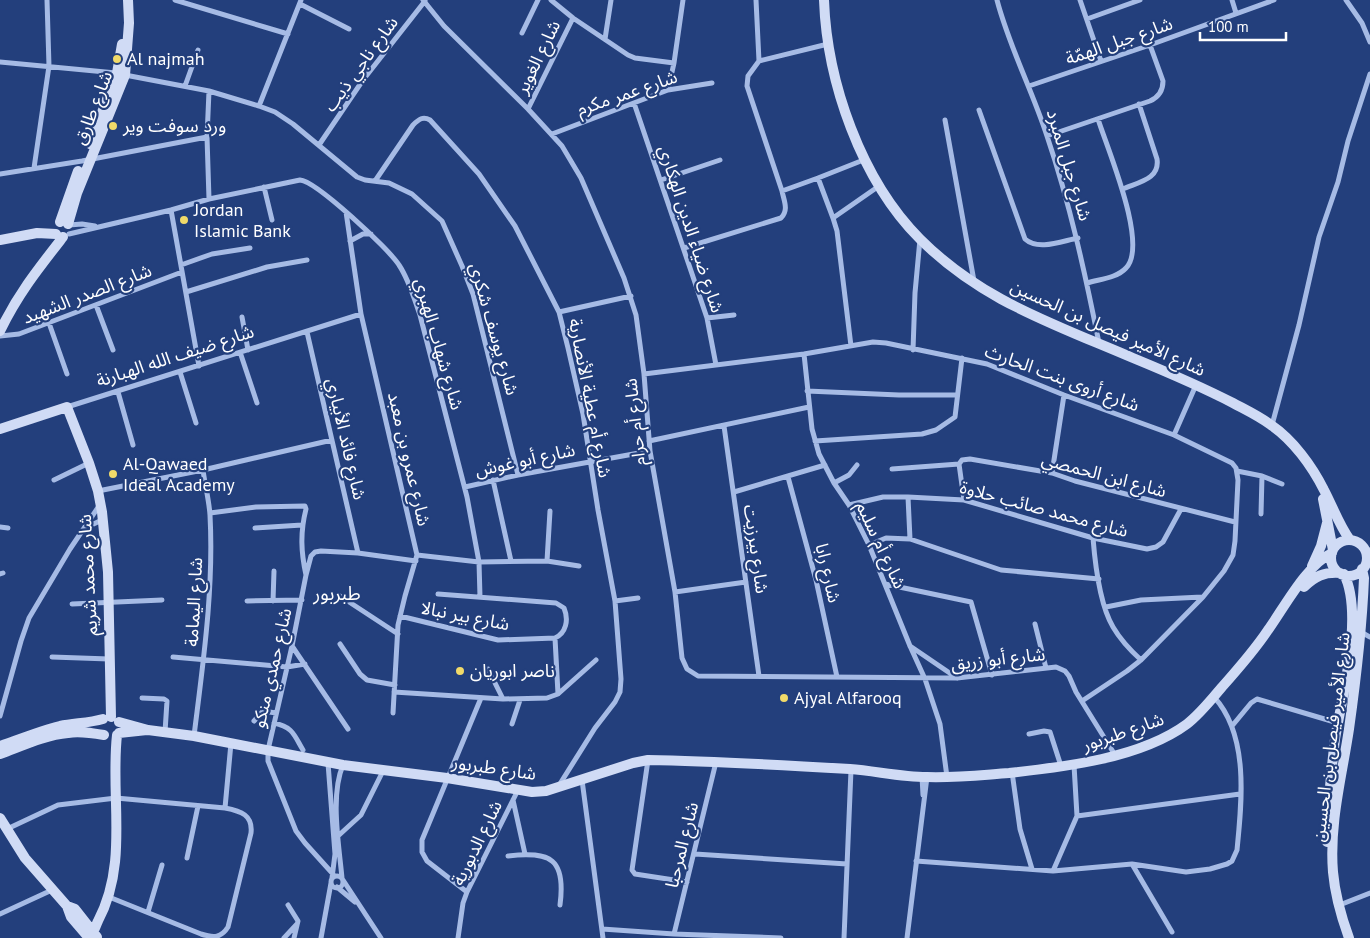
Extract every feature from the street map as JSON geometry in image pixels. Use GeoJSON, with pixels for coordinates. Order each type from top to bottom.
{"type":"FeatureCollection","features":[{"type":"Feature","properties":{"kind":"street"},"geometry":{"type":"LineString","coordinates":[[34,168],[48,66],[47,0]]}},
{"type":"Feature","properties":{"kind":"street","name":"شارع طارق"},"geometry":{"type":"LineString","coordinates":[[121,74],[122,0]]}},
{"type":"Feature","properties":{"kind":"street","name":"شارع طارق"},"geometry":{"type":"LineString","coordinates":[[0,331],[19,295],[62,230],[77,193],[86,160],[121,74],[129,23],[128,0]]}},
{"type":"Feature","properties":{"kind":"street"},"geometry":{"type":"LineString","coordinates":[[175,0],[288,34]]}},
{"type":"Feature","properties":{"kind":"street"},"geometry":{"type":"LineString","coordinates":[[522,33],[538,0]]}},
{"type":"Feature","properties":{"kind":"street"},"geometry":{"type":"LineString","coordinates":[[551,0],[573,18],[632,57],[674,63]]}},
{"type":"Feature","properties":{"kind":"street"},"geometry":{"type":"LineString","coordinates":[[605,38],[611,0]]}},
{"type":"Feature","properties":{"kind":"street"},"geometry":{"type":"LineString","coordinates":[[668,90],[683,0]]}},
{"type":"Feature","properties":{"kind":"street"},"geometry":{"type":"LineString","coordinates":[[684,248],[782,218],[785,214],[786,209],[782,191],[746,83],[748,76],[759,61],[756,0]]}},
{"type":"Feature","properties":{"kind":"street","name":"شارع الأمير فيصل بن الحسين"},"geometry":{"type":"LineString","coordinates":[[824,0],[828,44],[840,92],[853,129],[880,186],[920,239],[975,282],[1000,298],[1019,308],[1196,384],[1272,425],[1296,449],[1319,481],[1350,540]]}},
{"type":"Feature","properties":{"kind":"street","name":"شارع جبل المبرد"},"geometry":{"type":"LineString","coordinates":[[997,0],[1047,136],[1078,238],[1099,343]]}},
{"type":"Feature","properties":{"kind":"street"},"geometry":{"type":"LineString","coordinates":[[1080,0],[1101,61]]}},
{"type":"Feature","properties":{"kind":"street"},"geometry":{"type":"LineString","coordinates":[[1087,19],[1140,0]]}},
{"type":"Feature","properties":{"kind":"street"},"geometry":{"type":"LineString","coordinates":[[1232,0],[1236,13]]}},
{"type":"Feature","properties":{"kind":"street","name":"شارع جبل الهمّة"},"geometry":{"type":"LineString","coordinates":[[1029,86],[1274,0]]}},
{"type":"Feature","properties":{"kind":"street"},"geometry":{"type":"LineString","coordinates":[[1346,0],[1362,23],[1370,42]]}},
{"type":"Feature","properties":{"kind":"street","name":"شارع أم حرام"},"geometry":{"type":"LineString","coordinates":[[425,1],[444,26],[528,109],[552,134],[569,156],[581,178],[631,296],[636,315],[644,374],[650,451],[675,592],[684,664],[691,672],[698,676],[925,679]]}},
{"type":"Feature","properties":{"kind":"street","name":"شارع ناجي ذيب"},"geometry":{"type":"LineString","coordinates":[[320,145],[364,80],[425,1]]}},
{"type":"Feature","properties":{"kind":"street"},"geometry":{"type":"LineString","coordinates":[[259,106],[300,2],[349,28]]}},
{"type":"Feature","properties":{"kind":"street","name":"شارع الغوير"},"geometry":{"type":"LineString","coordinates":[[528,109],[573,18]]}},
{"type":"Feature","properties":{"kind":"street"},"geometry":{"type":"LineString","coordinates":[[759,61],[828,44]]}},
{"type":"Feature","properties":{"kind":"street"},"geometry":{"type":"LineString","coordinates":[[1047,136],[1157,97],[1163,87],[1163,81],[1150,45]]}},
{"type":"Feature","properties":{"kind":"street"},"geometry":{"type":"LineString","coordinates":[[185,86],[198,50]]}},
{"type":"Feature","properties":{"kind":"street","name":"شارع يوسف شكري"},"geometry":{"type":"LineString","coordinates":[[0,62],[121,74],[185,86],[259,106],[288,120],[320,145],[352,174],[365,180],[395,185],[412,194],[436,215],[445,227],[462,266],[472,294],[518,474]]}},
{"type":"Feature","properties":{"kind":"street"},"geometry":{"type":"LineString","coordinates":[[1272,425],[1299,325],[1319,237],[1338,182],[1348,141],[1370,74]]}},
{"type":"Feature","properties":{"kind":"street","name":"شارع عمر مكرم"},"geometry":{"type":"LineString","coordinates":[[552,134],[668,90],[712,83]]}},
{"type":"Feature","properties":{"kind":"street"},"geometry":{"type":"LineString","coordinates":[[209,92],[207,138],[209,199]]}},
{"type":"Feature","properties":{"kind":"street","name":"شارع ضياء الدين الهكاري"},"geometry":{"type":"LineString","coordinates":[[634,103],[707,318],[716,365]]}},
{"type":"Feature","properties":{"kind":"street"},"geometry":{"type":"LineString","coordinates":[[1123,190],[1154,175],[1158,168],[1157,159],[1139,104]]}},
{"type":"Feature","properties":{"kind":"street"},"geometry":{"type":"LineString","coordinates":[[979,110],[1025,239],[1031,244],[1042,245],[1078,238]]}},
{"type":"Feature","properties":{"kind":"street","name":"شارع أم عطية الأنصارية"},"geometry":{"type":"LineString","coordinates":[[375,181],[414,124],[424,118],[430,120],[479,174],[515,226],[559,312],[577,386],[615,601],[621,679],[620,692],[615,702],[595,728],[557,788]]}},
{"type":"Feature","properties":{"kind":"street"},"geometry":{"type":"LineString","coordinates":[[1087,283],[1121,272],[1131,261],[1133,235],[1123,190],[1098,119]]}},
{"type":"Feature","properties":{"kind":"street"},"geometry":{"type":"LineString","coordinates":[[945,120],[975,282]]}},
{"type":"Feature","properties":{"kind":"street"},"geometry":{"type":"LineString","coordinates":[[0,174],[207,138]]}},
{"type":"Feature","properties":{"kind":"street"},"geometry":{"type":"LineString","coordinates":[[782,191],[866,159]]}},
{"type":"Feature","properties":{"kind":"street"},"geometry":{"type":"LineString","coordinates":[[661,180],[720,160]]}},
{"type":"Feature","properties":{"kind":"street"},"geometry":{"type":"LineString","coordinates":[[818,178],[833,218],[839,247],[851,346]]}},
{"type":"Feature","properties":{"kind":"street","name":"شارع شهاب الهبري"},"geometry":{"type":"LineString","coordinates":[[62,230],[82,224],[95,226],[171,210],[209,199],[304,180],[372,234],[398,262],[411,288],[430,351],[465,487],[479,562],[480,597]]}},
{"type":"Feature","properties":{"kind":"street"},"geometry":{"type":"LineString","coordinates":[[833,218],[880,186]]}},
{"type":"Feature","properties":{"kind":"street"},"geometry":{"type":"LineString","coordinates":[[264,187],[272,220]]}},
{"type":"Feature","properties":{"kind":"street"},"geometry":{"type":"LineString","coordinates":[[171,210],[199,366]]}},
{"type":"Feature","properties":{"kind":"street","name":"شارع عمرو بن معبد"},"geometry":{"type":"LineString","coordinates":[[346,212],[361,314],[417,554],[400,616],[393,713]]}},
{"type":"Feature","properties":{"kind":"street"},"geometry":{"type":"LineString","coordinates":[[0,240],[62,230]]}},
{"type":"Feature","properties":{"kind":"street"},"geometry":{"type":"LineString","coordinates":[[350,241],[363,234],[372,234]]}},
{"type":"Feature","properties":{"kind":"street"},"geometry":{"type":"LineString","coordinates":[[913,350],[915,293],[920,239]]}},
{"type":"Feature","properties":{"kind":"street"},"geometry":{"type":"LineString","coordinates":[[181,265],[212,254],[250,248]]}},
{"type":"Feature","properties":{"kind":"street"},"geometry":{"type":"LineString","coordinates":[[186,292],[267,266],[307,260]]}},
{"type":"Feature","properties":{"kind":"street","name":"شارع الصدر الشهيد"},"geometry":{"type":"LineString","coordinates":[[0,336],[19,334],[182,272]]}},
{"type":"Feature","properties":{"kind":"street"},"geometry":{"type":"LineString","coordinates":[[559,312],[631,296]]}},
{"type":"Feature","properties":{"kind":"street"},"geometry":{"type":"LineString","coordinates":[[96,305],[113,350]]}},
{"type":"Feature","properties":{"kind":"street","name":"شارع ضيف الله الهبارنة"},"geometry":{"type":"LineString","coordinates":[[0,429],[361,314]]}},
{"type":"Feature","properties":{"kind":"street"},"geometry":{"type":"LineString","coordinates":[[707,318],[734,315]]}},
{"type":"Feature","properties":{"kind":"street"},"geometry":{"type":"LineString","coordinates":[[242,317],[248,350]]}},
{"type":"Feature","properties":{"kind":"street"},"geometry":{"type":"LineString","coordinates":[[48,323],[67,374]]}},
{"type":"Feature","properties":{"kind":"street","name":"شارع فائد الأبياري"},"geometry":{"type":"LineString","coordinates":[[308,332],[358,553]]}},
{"type":"Feature","properties":{"kind":"street","name":"شارع أروى بنت الحارث"},"geometry":{"type":"LineString","coordinates":[[644,374],[804,354],[879,342],[987,364],[1064,396],[1174,435],[1229,461],[1235,466],[1237,471]]}},
{"type":"Feature","properties":{"kind":"street"},"geometry":{"type":"LineString","coordinates":[[240,352],[257,403]]}},
{"type":"Feature","properties":{"kind":"street","name":"شارع أم سليم"},"geometry":{"type":"LineString","coordinates":[[804,354],[809,407],[815,441],[834,483],[849,504],[869,545],[925,679],[935,706],[948,774]]}},
{"type":"Feature","properties":{"kind":"street"},"geometry":{"type":"LineString","coordinates":[[815,441],[928,433],[936,430],[952,419],[956,413],[956,395],[962,358]]}},
{"type":"Feature","properties":{"kind":"street"},"geometry":{"type":"LineString","coordinates":[[180,372],[196,423]]}},
{"type":"Feature","properties":{"kind":"street"},"geometry":{"type":"LineString","coordinates":[[1174,435],[1196,384]]}},
{"type":"Feature","properties":{"kind":"street"},"geometry":{"type":"LineString","coordinates":[[807,391],[899,395],[956,395]]}},
{"type":"Feature","properties":{"kind":"street"},"geometry":{"type":"LineString","coordinates":[[118,392],[133,445]]}},
{"type":"Feature","properties":{"kind":"street"},"geometry":{"type":"LineString","coordinates":[[1052,473],[1064,396]]}},
{"type":"Feature","properties":{"kind":"street"},"geometry":{"type":"LineString","coordinates":[[649,441],[809,407]]}},
{"type":"Feature","properties":{"kind":"street","name":"شارع محمد شريم"},"geometry":{"type":"LineString","coordinates":[[67,408],[89,463],[101,504],[107,552],[111,719]]}},
{"type":"Feature","properties":{"kind":"street","name":"شارع بيرزيت"},"geometry":{"type":"LineString","coordinates":[[724,426],[759,676]]}},
{"type":"Feature","properties":{"kind":"street"},"geometry":{"type":"LineString","coordinates":[[98,490],[203,470],[332,440]]}},
{"type":"Feature","properties":{"kind":"street","name":"شارع أبو غوش"},"geometry":{"type":"LineString","coordinates":[[465,487],[518,474],[650,451]]}},
{"type":"Feature","properties":{"kind":"street","name":"شارع ابن الحمصي"},"geometry":{"type":"LineString","coordinates":[[959,464],[965,459],[1052,473],[1075,481],[1235,522]]}},
{"type":"Feature","properties":{"kind":"street"},"geometry":{"type":"LineString","coordinates":[[54,480],[89,463]]}},
{"type":"Feature","properties":{"kind":"street"},"geometry":{"type":"LineString","coordinates":[[892,469],[959,464],[964,500]]}},
{"type":"Feature","properties":{"kind":"street"},"geometry":{"type":"LineString","coordinates":[[734,492],[825,465]]}},
{"type":"Feature","properties":{"kind":"street"},"geometry":{"type":"LineString","coordinates":[[834,483],[846,478],[858,465]]}},
{"type":"Feature","properties":{"kind":"street","name":"شارع اليمامة"},"geometry":{"type":"LineString","coordinates":[[194,736],[204,659],[210,575],[210,513],[203,470]]}},
{"type":"Feature","properties":{"kind":"street"},"geometry":{"type":"LineString","coordinates":[[1082,701],[1128,671],[1141,660],[1203,597],[1224,571],[1234,549],[1237,471],[1262,476],[1282,484]]}},
{"type":"Feature","properties":{"kind":"street"},"geometry":{"type":"LineString","coordinates":[[1261,514],[1262,476]]}},
{"type":"Feature","properties":{"kind":"street","name":"شارع رابا"},"geometry":{"type":"LineString","coordinates":[[788,477],[816,580],[837,677]]}},
{"type":"Feature","properties":{"kind":"street"},"geometry":{"type":"LineString","coordinates":[[493,480],[511,561]]}},
{"type":"Feature","properties":{"kind":"street","name":"شارع الأمير فيصل بن الحسين"},"geometry":{"type":"LineString","coordinates":[[1319,481],[1333,552]]}},
{"type":"Feature","properties":{"kind":"street"},"geometry":{"type":"LineString","coordinates":[[908,496],[910,539]]}},
{"type":"Feature","properties":{"kind":"street","name":"شارع محمد صائب حلاوة"},"geometry":{"type":"LineString","coordinates":[[849,504],[875,498],[908,496],[964,500],[1092,538],[1143,549],[1151,549],[1163,542],[1181,509]]}},
{"type":"Feature","properties":{"kind":"street"},"geometry":{"type":"LineString","coordinates":[[0,716],[29,618],[58,567],[101,504]]}},
{"type":"Feature","properties":{"kind":"street"},"geometry":{"type":"LineString","coordinates":[[210,513],[256,507],[305,506],[301,547],[306,576]]}},
{"type":"Feature","properties":{"kind":"street"},"geometry":{"type":"LineString","coordinates":[[547,561],[550,511]]}},
{"type":"Feature","properties":{"kind":"street"},"geometry":{"type":"LineString","coordinates":[[84,528],[103,519]]}},
{"type":"Feature","properties":{"kind":"street"},"geometry":{"type":"LineString","coordinates":[[1310,571],[1321,546],[1328,520]]}},
{"type":"Feature","properties":{"kind":"street"},"geometry":{"type":"LineString","coordinates":[[255,528],[302,525]]}},
{"type":"Feature","properties":{"kind":"street"},"geometry":{"type":"LineString","coordinates":[[0,526],[8,528]]}},
{"type":"Feature","properties":{"kind":"street"},"geometry":{"type":"LineString","coordinates":[[869,545],[886,538],[910,539],[1001,570],[1099,579]]}},
{"type":"Feature","properties":{"kind":"street"},"geometry":{"type":"LineString","coordinates":[[1092,538],[1099,579],[1112,624],[1141,660]]}},
{"type":"Feature","properties":{"kind":"street"},"geometry":{"type":"LineString","coordinates":[[1350,540],[1367,549],[1365,568],[1354,575],[1342,574],[1333,564],[1333,552],[1340,542],[1350,540]]}},
{"type":"Feature","properties":{"kind":"street","name":"شارع حمدي منكو"},"geometry":{"type":"LineString","coordinates":[[357,903],[337,887],[296,831],[268,761],[268,750],[306,576],[315,552],[320,550],[358,553],[416,561]]}},
{"type":"Feature","properties":{"kind":"street","name":"شارع طبربور"},"geometry":{"type":"LineString","coordinates":[[0,746],[63,726],[111,719],[148,730],[194,736],[343,765],[447,778],[516,795],[557,788],[633,762],[648,760],[716,762],[924,775],[982,771],[1009,773],[1061,767],[1115,755],[1156,740],[1176,731],[1195,717],[1253,652],[1289,598],[1310,571],[1322,559],[1333,552]]}},
{"type":"Feature","properties":{"kind":"street"},"geometry":{"type":"LineString","coordinates":[[417,554],[479,562],[547,561],[579,566]]}},
{"type":"Feature","properties":{"kind":"street","name":"شارع الأمير فيصل بن الحسين"},"geometry":{"type":"LineString","coordinates":[[1348,938],[1337,906],[1333,849],[1335,815],[1365,634],[1362,602],[1365,568]]}},
{"type":"Feature","properties":{"kind":"street"},"geometry":{"type":"LineString","coordinates":[[273,601],[274,571]]}},
{"type":"Feature","properties":{"kind":"street","name":"شارع طبربور"},"geometry":{"type":"LineString","coordinates":[[1284,608],[1313,578],[1326,573],[1342,574]]}},
{"type":"Feature","properties":{"kind":"street","name":"شارع الأمير فيصل بن الحسين"},"geometry":{"type":"LineString","coordinates":[[1342,574],[1350,594],[1351,624],[1346,676],[1328,797],[1327,842],[1330,880],[1344,938]]}},
{"type":"Feature","properties":{"kind":"street"},"geometry":{"type":"LineString","coordinates":[[675,592],[746,582]]}},
{"type":"Feature","properties":{"kind":"street"},"geometry":{"type":"LineString","coordinates":[[885,584],[971,602],[992,674]]}},
{"type":"Feature","properties":{"kind":"street"},"geometry":{"type":"LineString","coordinates":[[1362,602],[1370,589]]}},
{"type":"Feature","properties":{"kind":"street"},"geometry":{"type":"LineString","coordinates":[[438,594],[560,605],[566,611],[567,623],[562,633],[555,638],[558,694]]}},
{"type":"Feature","properties":{"kind":"street"},"geometry":{"type":"LineString","coordinates":[[340,596],[398,634]]}},
{"type":"Feature","properties":{"kind":"street"},"geometry":{"type":"LineString","coordinates":[[1106,607],[1141,600],[1203,597]]}},
{"type":"Feature","properties":{"kind":"street"},"geometry":{"type":"LineString","coordinates":[[615,601],[638,598]]}},
{"type":"Feature","properties":{"kind":"street"},"geometry":{"type":"LineString","coordinates":[[72,604],[162,600]]}},
{"type":"Feature","properties":{"kind":"street"},"geometry":{"type":"LineString","coordinates":[[247,601],[302,600]]}},
{"type":"Feature","properties":{"kind":"street","name":"شارع بير نبالا"},"geometry":{"type":"LineString","coordinates":[[400,616],[498,640],[555,638]]}},
{"type":"Feature","properties":{"kind":"street"},"geometry":{"type":"LineString","coordinates":[[1035,624],[1046,668]]}},
{"type":"Feature","properties":{"kind":"street"},"geometry":{"type":"LineString","coordinates":[[340,644],[360,674],[367,680],[395,685]]}},
{"type":"Feature","properties":{"kind":"street"},"geometry":{"type":"LineString","coordinates":[[292,646],[348,729]]}},
{"type":"Feature","properties":{"kind":"street"},"geometry":{"type":"LineString","coordinates":[[910,646],[957,678]]}},
{"type":"Feature","properties":{"kind":"street"},"geometry":{"type":"LineString","coordinates":[[52,656],[109,659]]}},
{"type":"Feature","properties":{"kind":"street"},"geometry":{"type":"LineString","coordinates":[[173,657],[287,667],[305,664]]}},
{"type":"Feature","properties":{"kind":"street"},"geometry":{"type":"LineString","coordinates":[[394,692],[520,700],[543,699],[558,694],[596,660]]}},
{"type":"Feature","properties":{"kind":"street","name":"شارع أبو زريق"},"geometry":{"type":"LineString","coordinates":[[925,679],[957,678],[1056,667],[1065,671],[1115,755]]}},
{"type":"Feature","properties":{"kind":"street"},"geometry":{"type":"LineString","coordinates":[[488,669],[503,699]]}},
{"type":"Feature","properties":{"kind":"street"},"geometry":{"type":"LineString","coordinates":[[916,861],[1053,871],[1132,864],[1186,872],[1210,869],[1232,861],[1237,850],[1240,765],[1232,726],[1227,712],[1214,696]]}},
{"type":"Feature","properties":{"kind":"street"},"geometry":{"type":"LineString","coordinates":[[142,698],[164,699],[166,701],[165,732]]}},
{"type":"Feature","properties":{"kind":"street"},"geometry":{"type":"LineString","coordinates":[[467,892],[427,862],[422,852],[422,840],[481,698]]}},
{"type":"Feature","properties":{"kind":"street"},"geometry":{"type":"LineString","coordinates":[[1232,726],[1251,703],[1257,699],[1338,723]]}},
{"type":"Feature","properties":{"kind":"street"},"geometry":{"type":"LineString","coordinates":[[512,724],[520,700]]}},
{"type":"Feature","properties":{"kind":"street"},"geometry":{"type":"LineString","coordinates":[[254,721],[263,711],[276,713]]}},
{"type":"Feature","properties":{"kind":"street"},"geometry":{"type":"LineString","coordinates":[[0,818],[25,858],[68,906],[71,917],[90,934],[109,897],[116,855],[116,798],[112,735],[101,727],[111,719],[120,729],[112,735]]}},
{"type":"Feature","properties":{"kind":"street"},"geometry":{"type":"LineString","coordinates":[[274,723],[284,725],[291,730],[303,750]]}},
{"type":"Feature","properties":{"kind":"street","name":"شارع طبربور"},"geometry":{"type":"LineString","coordinates":[[0,754],[50,736],[67,733],[82,732],[112,735],[148,730]]}},
{"type":"Feature","properties":{"kind":"street"},"geometry":{"type":"LineString","coordinates":[[1029,734],[1044,731],[1050,732],[1061,767]]}},
{"type":"Feature","properties":{"kind":"street"},"geometry":{"type":"LineString","coordinates":[[225,808],[231,743]]}},
{"type":"Feature","properties":{"kind":"street"},"geometry":{"type":"LineString","coordinates":[[1333,758],[1344,762]]}},
{"type":"Feature","properties":{"kind":"street"},"geometry":{"type":"LineString","coordinates":[[648,760],[632,870],[635,874],[687,882]]}},
{"type":"Feature","properties":{"kind":"street"},"geometry":{"type":"LineString","coordinates":[[321,938],[335,854],[328,762]]}},
{"type":"Feature","properties":{"kind":"street","name":"شارع المرحبا"},"geometry":{"type":"LineString","coordinates":[[674,934],[716,762]]}},
{"type":"Feature","properties":{"kind":"street"},"geometry":{"type":"LineString","coordinates":[[328,904],[337,887],[341,886],[342,879],[338,836],[337,788],[343,765]]}},
{"type":"Feature","properties":{"kind":"street"},"geometry":{"type":"LineString","coordinates":[[1053,871],[1077,816],[1074,765]]}},
{"type":"Feature","properties":{"kind":"street"},"geometry":{"type":"LineString","coordinates":[[338,836],[361,815],[383,770]]}},
{"type":"Feature","properties":{"kind":"street"},"geometry":{"type":"LineString","coordinates":[[844,938],[851,770]]}},
{"type":"Feature","properties":{"kind":"street"},"geometry":{"type":"LineString","coordinates":[[1009,773],[1020,829],[1032,869]]}},
{"type":"Feature","properties":{"kind":"street"},"geometry":{"type":"LineString","coordinates":[[907,938],[923,800],[924,775]]}},
{"type":"Feature","properties":{"kind":"street"},"geometry":{"type":"LineString","coordinates":[[582,780],[602,938]]}},
{"type":"Feature","properties":{"kind":"street"},"geometry":{"type":"LineString","coordinates":[[1077,816],[1240,794]]}},
{"type":"Feature","properties":{"kind":"street"},"geometry":{"type":"LineString","coordinates":[[516,795],[525,854]]}},
{"type":"Feature","properties":{"kind":"street","name":"شارع الدبورية"},"geometry":{"type":"LineString","coordinates":[[458,938],[463,903],[467,892],[516,795]]}},
{"type":"Feature","properties":{"kind":"street"},"geometry":{"type":"LineString","coordinates":[[6,829],[58,805],[116,798],[225,808],[236,810],[246,816],[251,822],[227,930],[218,938],[109,897]]}},
{"type":"Feature","properties":{"kind":"street"},"geometry":{"type":"LineString","coordinates":[[187,858],[198,806]]}},
{"type":"Feature","properties":{"kind":"street"},"geometry":{"type":"LineString","coordinates":[[508,856],[525,854],[547,856],[553,860],[558,868],[562,882],[560,905]]}},
{"type":"Feature","properties":{"kind":"street"},"geometry":{"type":"LineString","coordinates":[[695,854],[847,864]]}},
{"type":"Feature","properties":{"kind":"street"},"geometry":{"type":"LineString","coordinates":[[1132,864],[1172,932]]}},
{"type":"Feature","properties":{"kind":"street"},"geometry":{"type":"LineString","coordinates":[[148,912],[162,865]]}},
{"type":"Feature","properties":{"kind":"street"},"geometry":{"type":"LineString","coordinates":[[332,878],[337,876],[342,879],[381,938]]}},
{"type":"Feature","properties":{"kind":"street"},"geometry":{"type":"LineString","coordinates":[[0,914],[52,890]]}},
{"type":"Feature","properties":{"kind":"street"},"geometry":{"type":"LineString","coordinates":[[1337,906],[1370,894]]}},
{"type":"Feature","properties":{"kind":"street"},"geometry":{"type":"LineString","coordinates":[[288,905],[297,917],[298,924],[294,938]]}},
{"type":"Feature","properties":{"kind":"street"},"geometry":{"type":"LineString","coordinates":[[284,938],[298,924]]}},
{"type":"Feature","properties":{"kind":"street"},"geometry":{"type":"LineString","coordinates":[[602,929],[685,936],[781,938]]}},
{"type":"Feature","properties":{"kind":"place","name":"Al najmah"},"geometry":{"type":"Point","coordinates":[117,59]}},
{"type":"Feature","properties":{"kind":"place","name":"ورد سوفت وير"},"geometry":{"type":"Point","coordinates":[113,126]}},
{"type":"Feature","properties":{"kind":"place","name":"Jordan Islamic Bank"},"geometry":{"type":"Point","coordinates":[184,220]}},
{"type":"Feature","properties":{"kind":"place","name":"Al-Qawaed Ideal Academy"},"geometry":{"type":"Point","coordinates":[113,474]}},
{"type":"Feature","properties":{"kind":"place","name":"ناصر ابوريان"},"geometry":{"type":"Point","coordinates":[460,671]}},
{"type":"Feature","properties":{"kind":"place","name":"Ajyal Alfarooq"},"geometry":{"type":"Point","coordinates":[784,698]}},
{"type":"Feature","properties":{"kind":"district","name":"طبربور"},"geometry":{"type":"Point","coordinates":[337,593]}}]}
